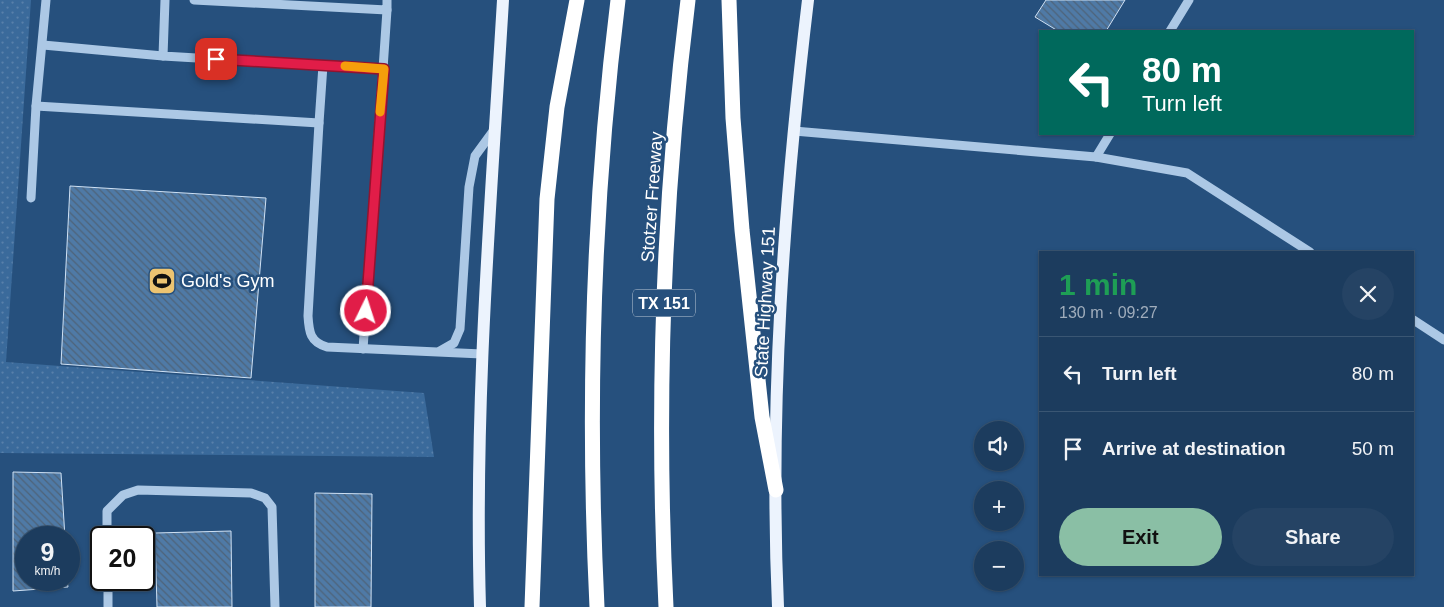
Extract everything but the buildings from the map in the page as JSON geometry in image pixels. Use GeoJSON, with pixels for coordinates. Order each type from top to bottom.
{"type":"FeatureCollection","features":[{"type":"Feature","properties":{"kind":"highway"},"geometry":{"type":"LineString","coordinates":[[532,607],[547,199],[557,108],[577,0]]}},
{"type":"Feature","properties":{"kind":"highway"},"geometry":{"type":"LineString","coordinates":[[597,607],[594,449],[595,301],[601,185],[618,0]]}},
{"type":"Feature","properties":{"kind":"highway","name":"Stotzer Freeway"},"geometry":{"type":"LineString","coordinates":[[666,607],[662,467],[664,322],[672,157],[688,0]]}},
{"type":"Feature","properties":{"kind":"highway"},"geometry":{"type":"LineString","coordinates":[[729,0],[733,118],[743,240],[762,417],[776,490]]}},
{"type":"Feature","properties":{"kind":"main road"},"geometry":{"type":"LineString","coordinates":[[480,607],[478,515],[482,354],[503,0]]}},
{"type":"Feature","properties":{"kind":"main road","name":"State Highway 151"},"geometry":{"type":"LineString","coordinates":[[778,607],[776,490],[780,336],[794,131],[808,0]]}},
{"type":"Feature","properties":{"kind":"lane"},"geometry":{"type":"LineString","coordinates":[[31,198],[36,106],[46,0]]}},
{"type":"Feature","properties":{"kind":"lane"},"geometry":{"type":"LineString","coordinates":[[163,56],[165,0]]}},
{"type":"Feature","properties":{"kind":"lane"},"geometry":{"type":"LineString","coordinates":[[194,0],[387,10]]}},
{"type":"Feature","properties":{"kind":"lane"},"geometry":{"type":"LineString","coordinates":[[363,348],[388,0]]}},
{"type":"Feature","properties":{"kind":"lane"},"geometry":{"type":"LineString","coordinates":[[1171,30],[1189,0]]}},
{"type":"Feature","properties":{"kind":"lane"},"geometry":{"type":"LineString","coordinates":[[43,45],[163,56],[384,69]]}},
{"type":"Feature","properties":{"kind":"lane"},"geometry":{"type":"LineString","coordinates":[[323,65],[308,316],[310,333],[319,345],[327,347],[482,354]]}},
{"type":"Feature","properties":{"kind":"lane"},"geometry":{"type":"LineString","coordinates":[[36,106],[320,123]]}},
{"type":"Feature","properties":{"kind":"lane"},"geometry":{"type":"LineString","coordinates":[[438,352],[454,343],[460,329],[469,187],[475,156],[495,128]]}},
{"type":"Feature","properties":{"kind":"lane"},"geometry":{"type":"LineString","coordinates":[[794,131],[1096,157],[1187,173],[1308,251]]}},
{"type":"Feature","properties":{"kind":"lane"},"geometry":{"type":"LineString","coordinates":[[1096,157],[1109,135]]}},
{"type":"Feature","properties":{"kind":"lane"},"geometry":{"type":"LineString","coordinates":[[1414,320],[1444,338]]}},
{"type":"Feature","properties":{"kind":"lane"},"geometry":{"type":"LineString","coordinates":[[108,526],[107,511],[123,495],[138,490],[251,493],[266,498],[272,507],[275,607]]}},
{"type":"Feature","properties":{"kind":"lane"},"geometry":{"type":"LineString","coordinates":[[108,591],[108,607]]}},
{"type":"Feature","properties":{"kind":"shaded area"},"geometry":{"type":"Polygon","coordinates":[[[0,0],[31,0],[6,362],[424,393],[434,457],[0,453],[0,0]]]}},
{"type":"Feature","properties":{"kind":"slow traffic"},"geometry":{"type":"LineString","coordinates":[[345,66],[384,69],[380,112]]}},
{"type":"Feature","properties":{"kind":"place","name":"Gold's Gym"},"geometry":{"type":"Point","coordinates":[162,281]}},
{"type":"Feature","properties":{"kind":"route"},"geometry":{"type":"LineString","coordinates":[[216,59],[384,69],[366,311]]}}]}
